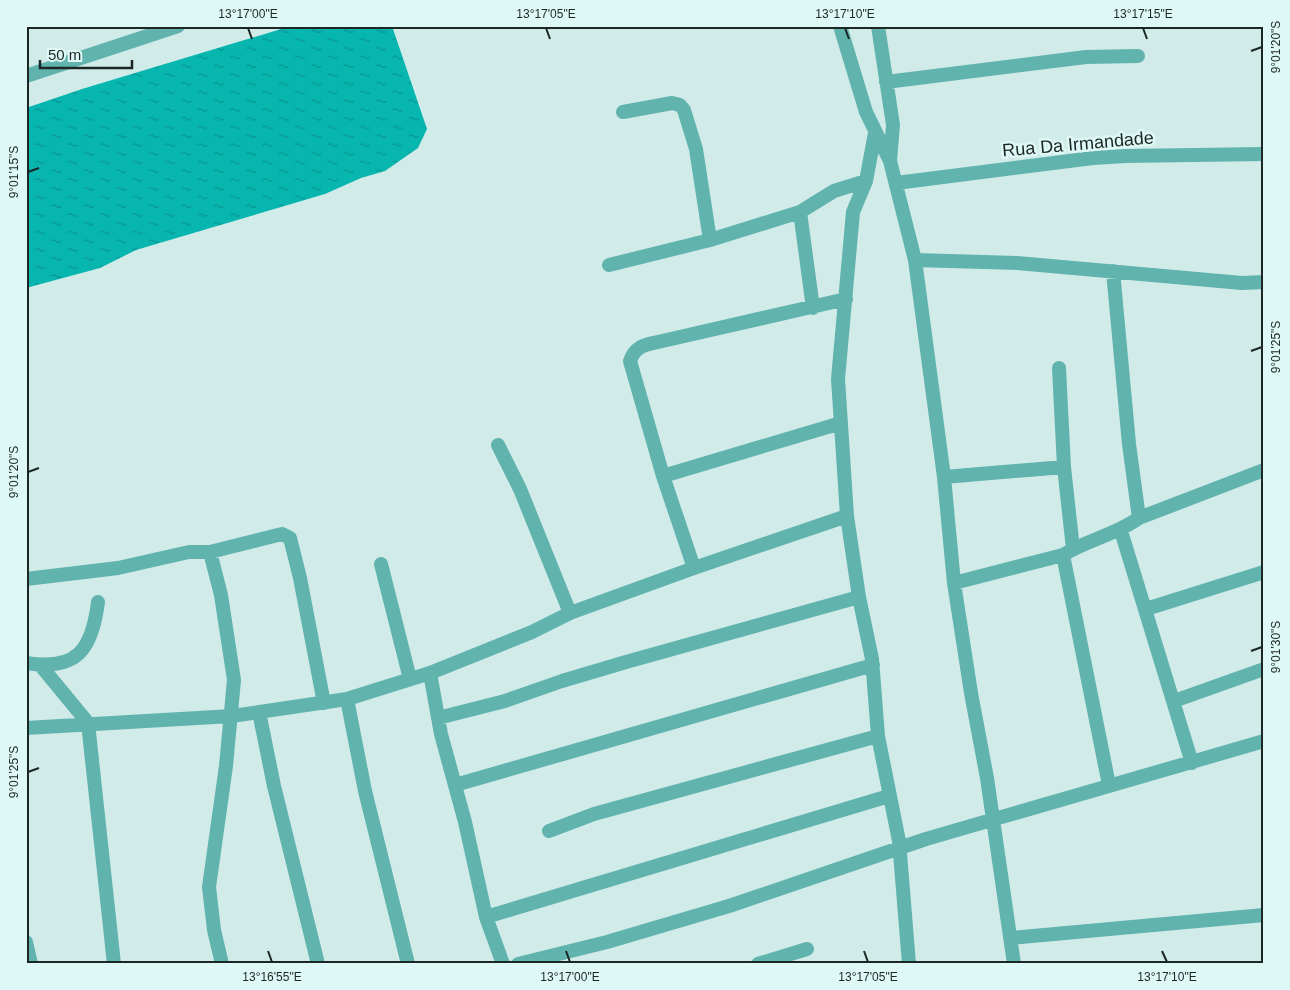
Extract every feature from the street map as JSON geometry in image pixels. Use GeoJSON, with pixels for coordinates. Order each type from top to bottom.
{"type":"FeatureCollection","features":[{"type":"Feature","properties":{"kind":"street"},"geometry":{"type":"LineString","coordinates":[[26,76],[178,26]]}},
{"type":"Feature","properties":{"kind":"street"},"geometry":{"type":"LineString","coordinates":[[840,26],[866,112],[890,161],[915,260],[944,477],[954,583],[994,821],[1014,964]]}},
{"type":"Feature","properties":{"kind":"street"},"geometry":{"type":"LineString","coordinates":[[878,26],[893,125],[890,161]]}},
{"type":"Feature","properties":{"kind":"street"},"geometry":{"type":"LineString","coordinates":[[886,82],[1086,57],[1138,56]]}},
{"type":"Feature","properties":{"kind":"street"},"geometry":{"type":"LineString","coordinates":[[624,112],[672,103],[680,105],[684,110],[696,149],[710,240]]}},
{"type":"Feature","properties":{"kind":"street"},"geometry":{"type":"LineString","coordinates":[[875,133],[866,181],[853,212],[839,356],[841,423],[847,516],[859,598],[873,665],[878,736],[900,850],[909,964]]}},
{"type":"Feature","properties":{"kind":"street","name":"Rua Da Irmandade"},"geometry":{"type":"LineString","coordinates":[[896,183],[1093,158],[1264,154]]}},
{"type":"Feature","properties":{"kind":"street"},"geometry":{"type":"LineString","coordinates":[[609,265],[710,240],[800,212],[834,191],[866,181]]}},
{"type":"Feature","properties":{"kind":"street"},"geometry":{"type":"LineString","coordinates":[[800,212],[813,308]]}},
{"type":"Feature","properties":{"kind":"street"},"geometry":{"type":"LineString","coordinates":[[915,260],[1017,263],[1242,283],[1264,282]]}},
{"type":"Feature","properties":{"kind":"street"},"geometry":{"type":"LineString","coordinates":[[1113,271],[1127,425],[1139,518]]}},
{"type":"Feature","properties":{"kind":"street"},"geometry":{"type":"LineString","coordinates":[[694,568],[663,476],[630,360],[634,351],[642,346],[658,342],[846,299]]}},
{"type":"Feature","properties":{"kind":"street"},"geometry":{"type":"LineString","coordinates":[[1060,368],[1068,552],[1109,786]]}},
{"type":"Feature","properties":{"kind":"street"},"geometry":{"type":"LineString","coordinates":[[663,476],[841,423]]}},
{"type":"Feature","properties":{"kind":"street"},"geometry":{"type":"LineString","coordinates":[[498,445],[520,489],[570,613]]}},
{"type":"Feature","properties":{"kind":"street"},"geometry":{"type":"LineString","coordinates":[[944,477],[1064,467]]}},
{"type":"Feature","properties":{"kind":"street"},"geometry":{"type":"LineString","coordinates":[[954,583],[1068,552],[1121,531],[1139,518],[1264,470]]}},
{"type":"Feature","properties":{"kind":"street"},"geometry":{"type":"LineString","coordinates":[[26,728],[232,716],[347,699],[430,674],[532,632],[570,613],[847,516]]}},
{"type":"Feature","properties":{"kind":"street"},"geometry":{"type":"LineString","coordinates":[[1121,531],[1192,763]]}},
{"type":"Feature","properties":{"kind":"street"},"geometry":{"type":"LineString","coordinates":[[26,579],[118,568],[189,552],[210,552],[282,534],[290,538],[300,578],[324,703]]}},
{"type":"Feature","properties":{"kind":"street"},"geometry":{"type":"LineString","coordinates":[[210,552],[221,595],[234,680],[232,716],[209,887],[214,930],[222,964]]}},
{"type":"Feature","properties":{"kind":"street"},"geometry":{"type":"LineString","coordinates":[[381,564],[410,679]]}},
{"type":"Feature","properties":{"kind":"street"},"geometry":{"type":"LineString","coordinates":[[1146,609],[1264,572]]}},
{"type":"Feature","properties":{"kind":"street"},"geometry":{"type":"LineString","coordinates":[[438,718],[505,701],[626,662],[859,598]]}},
{"type":"Feature","properties":{"kind":"street"},"geometry":{"type":"LineString","coordinates":[[26,663],[41,666],[58,665],[72,659],[84,649],[92,636],[98,602]]}},
{"type":"Feature","properties":{"kind":"street"},"geometry":{"type":"LineString","coordinates":[[455,784],[873,665]]}},
{"type":"Feature","properties":{"kind":"street"},"geometry":{"type":"LineString","coordinates":[[41,666],[88,723],[114,964]]}},
{"type":"Feature","properties":{"kind":"street"},"geometry":{"type":"LineString","coordinates":[[1174,701],[1264,668]]}},
{"type":"Feature","properties":{"kind":"street"},"geometry":{"type":"LineString","coordinates":[[430,674],[438,718],[486,917],[503,964]]}},
{"type":"Feature","properties":{"kind":"street"},"geometry":{"type":"LineString","coordinates":[[347,699],[365,791],[408,964]]}},
{"type":"Feature","properties":{"kind":"street"},"geometry":{"type":"LineString","coordinates":[[259,712],[274,786],[318,964]]}},
{"type":"Feature","properties":{"kind":"street"},"geometry":{"type":"LineString","coordinates":[[549,830],[594,814],[878,736]]}},
{"type":"Feature","properties":{"kind":"street"},"geometry":{"type":"LineString","coordinates":[[518,964],[607,942],[729,906],[900,850],[926,839],[994,821],[1264,741]]}},
{"type":"Feature","properties":{"kind":"street"},"geometry":{"type":"LineString","coordinates":[[486,917],[889,796]]}},
{"type":"Feature","properties":{"kind":"street"},"geometry":{"type":"LineString","coordinates":[[1011,938],[1264,914]]}},
{"type":"Feature","properties":{"kind":"street"},"geometry":{"type":"LineString","coordinates":[[26,942],[31,964]]}},
{"type":"Feature","properties":{"kind":"street"},"geometry":{"type":"LineString","coordinates":[[758,964],[807,949]]}},
{"type":"Feature","properties":{"kind":"water"},"geometry":{"type":"Polygon","coordinates":[[[291,26],[392,26],[427,129],[418,148],[385,171],[361,178],[325,194],[136,250],[100,268],[26,288],[26,108],[82,89],[291,26]]]}}]}
